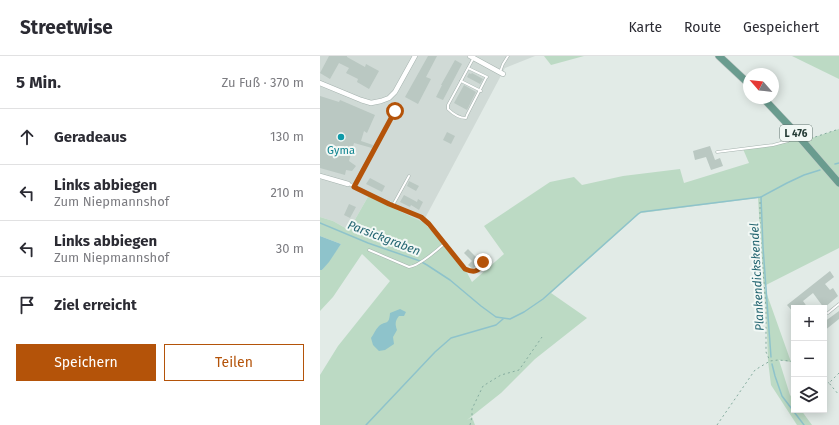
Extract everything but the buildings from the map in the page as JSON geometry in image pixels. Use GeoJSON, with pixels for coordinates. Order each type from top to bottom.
{"type":"FeatureCollection","features":[{"type":"Feature","properties":{"kind":"main road"},"geometry":{"type":"LineString","coordinates":[[719,56],[743,78]]}},
{"type":"Feature","properties":{"kind":"main road","name":"L 476"},"geometry":{"type":"LineString","coordinates":[[769,104],[839,183]]}},
{"type":"Feature","properties":{"kind":"street"},"geometry":{"type":"LineString","coordinates":[[320,83],[371,103],[381,101],[389,98],[395,92],[415,56]]}},
{"type":"Feature","properties":{"kind":"street"},"geometry":{"type":"LineString","coordinates":[[472,57],[502,73]]}},
{"type":"Feature","properties":{"kind":"street"},"geometry":{"type":"LineString","coordinates":[[320,176],[348,184]]}},
{"type":"Feature","properties":{"kind":"lane"},"geometry":{"type":"LineString","coordinates":[[502,73],[503,64],[508,56]]}},
{"type":"Feature","properties":{"kind":"lane"},"geometry":{"type":"LineString","coordinates":[[468,68],[486,77],[481,90],[466,118],[463,118],[451,112],[448,109],[448,104],[468,68],[472,57]]}},
{"type":"Feature","properties":{"kind":"lane"},"geometry":{"type":"LineString","coordinates":[[461,80],[481,90]]}},
{"type":"Feature","properties":{"kind":"lane"},"geometry":{"type":"LineString","coordinates":[[354,187],[395,111]]}},
{"type":"Feature","properties":{"kind":"lane"},"geometry":{"type":"LineString","coordinates":[[717,152],[773,145],[788,141],[795,132]]}},
{"type":"Feature","properties":{"kind":"lane"},"geometry":{"type":"LineString","coordinates":[[393,205],[409,176]]}},
{"type":"Feature","properties":{"kind":"lane"},"geometry":{"type":"LineString","coordinates":[[348,184],[421,217],[429,224],[465,269],[472,272],[475,271],[482,266],[483,262]]}},
{"type":"Feature","properties":{"kind":"lane"},"geometry":{"type":"LineString","coordinates":[[369,250],[409,267],[414,267],[444,244]]}},
{"type":"Feature","properties":{"kind":"lane"},"geometry":{"type":"LineString","coordinates":[[828,313],[839,304]]}},
{"type":"Feature","properties":{"kind":"path"},"geometry":{"type":"LineString","coordinates":[[795,132],[803,128],[812,138],[839,129]]}},
{"type":"Feature","properties":{"kind":"path"},"geometry":{"type":"LineString","coordinates":[[760,202],[760,231],[766,308],[766,352],[770,361]]}},
{"type":"Feature","properties":{"kind":"path"},"geometry":{"type":"LineString","coordinates":[[470,425],[472,409],[483,386],[501,375],[520,370],[542,337]]}},
{"type":"Feature","properties":{"kind":"path"},"geometry":{"type":"LineString","coordinates":[[716,425],[755,370],[770,361],[778,360],[791,362]]}},
{"type":"Feature","properties":{"kind":"path"},"geometry":{"type":"LineString","coordinates":[[839,373],[829,383],[839,395]]}},
{"type":"Feature","properties":{"kind":"shaded area"},"geometry":{"type":"Polygon","coordinates":[[[320,56],[535,56],[505,68],[423,222],[369,195],[349,230],[333,221],[320,217],[320,56]]]}},
{"type":"Feature","properties":{"kind":"green space"},"geometry":{"type":"Polygon","coordinates":[[[544,56],[584,56],[551,65],[544,56]]]}},
{"type":"Feature","properties":{"kind":"green space"},"geometry":{"type":"Polygon","coordinates":[[[792,56],[839,56],[839,79],[794,57],[792,56]]]}},
{"type":"Feature","properties":{"kind":"green space"},"geometry":{"type":"Polygon","coordinates":[[[803,128],[812,138],[839,129],[839,248],[764,286],[791,362],[779,360],[791,396],[791,413],[803,413],[812,425],[797,425],[771,385],[768,361],[766,308],[763,279],[758,198],[641,213],[638,215],[551,293],[587,318],[535,359],[501,393],[467,420],[472,417],[475,425],[320,425],[320,375],[338,346],[390,281],[362,254],[333,297],[320,311],[320,270],[322,270],[341,244],[320,236],[320,217],[333,221],[349,230],[369,195],[423,222],[449,249],[465,269],[472,282],[504,254],[484,226],[550,182],[574,177],[582,185],[623,176],[680,169],[684,183],[749,163],[743,149],[773,145],[788,141],[796,134],[794,131],[803,128]]]}},
{"type":"Feature","properties":{"kind":"water"},"geometry":{"type":"Polygon","coordinates":[[[320,236],[341,244],[322,270],[320,270],[320,236]]]}},
{"type":"Feature","properties":{"kind":"water"},"geometry":{"type":"Polygon","coordinates":[[[400,309],[406,312],[404,316],[399,316],[396,321],[397,330],[393,337],[394,344],[385,350],[379,351],[373,345],[371,338],[381,324],[388,321],[390,313],[400,309]]]}},
{"type":"Feature","properties":{"kind":"waterway"},"geometry":{"type":"LineString","coordinates":[[835,164],[839,163]]}},
{"type":"Feature","properties":{"kind":"waterway","name":"Parsickgraben"},"geometry":{"type":"LineString","coordinates":[[320,223],[368,243],[420,261],[450,280],[496,317],[510,319],[524,312],[543,299],[641,212],[761,197],[804,175],[820,170]]}},
{"type":"Feature","properties":{"kind":"waterway","name":"Plankendickskendel"},"geometry":{"type":"LineString","coordinates":[[761,197],[771,357]]}},
{"type":"Feature","properties":{"kind":"waterway"},"geometry":{"type":"LineString","coordinates":[[366,425],[435,352],[451,338],[496,325],[503,319]]}},
{"type":"Feature","properties":{"kind":"waterway","name":"Plankendickskendel"},"geometry":{"type":"LineString","coordinates":[[772,364],[782,396],[804,425]]}},
{"type":"Feature","properties":{"kind":"place","name":"Gyma"},"geometry":{"type":"Point","coordinates":[341,137]}},
{"type":"Feature","properties":{"kind":"route"},"geometry":{"type":"LineString","coordinates":[[395,111],[354,187],[389,204],[421,217],[429,224],[465,269],[472,272],[475,271],[482,266],[483,262]]}}]}
